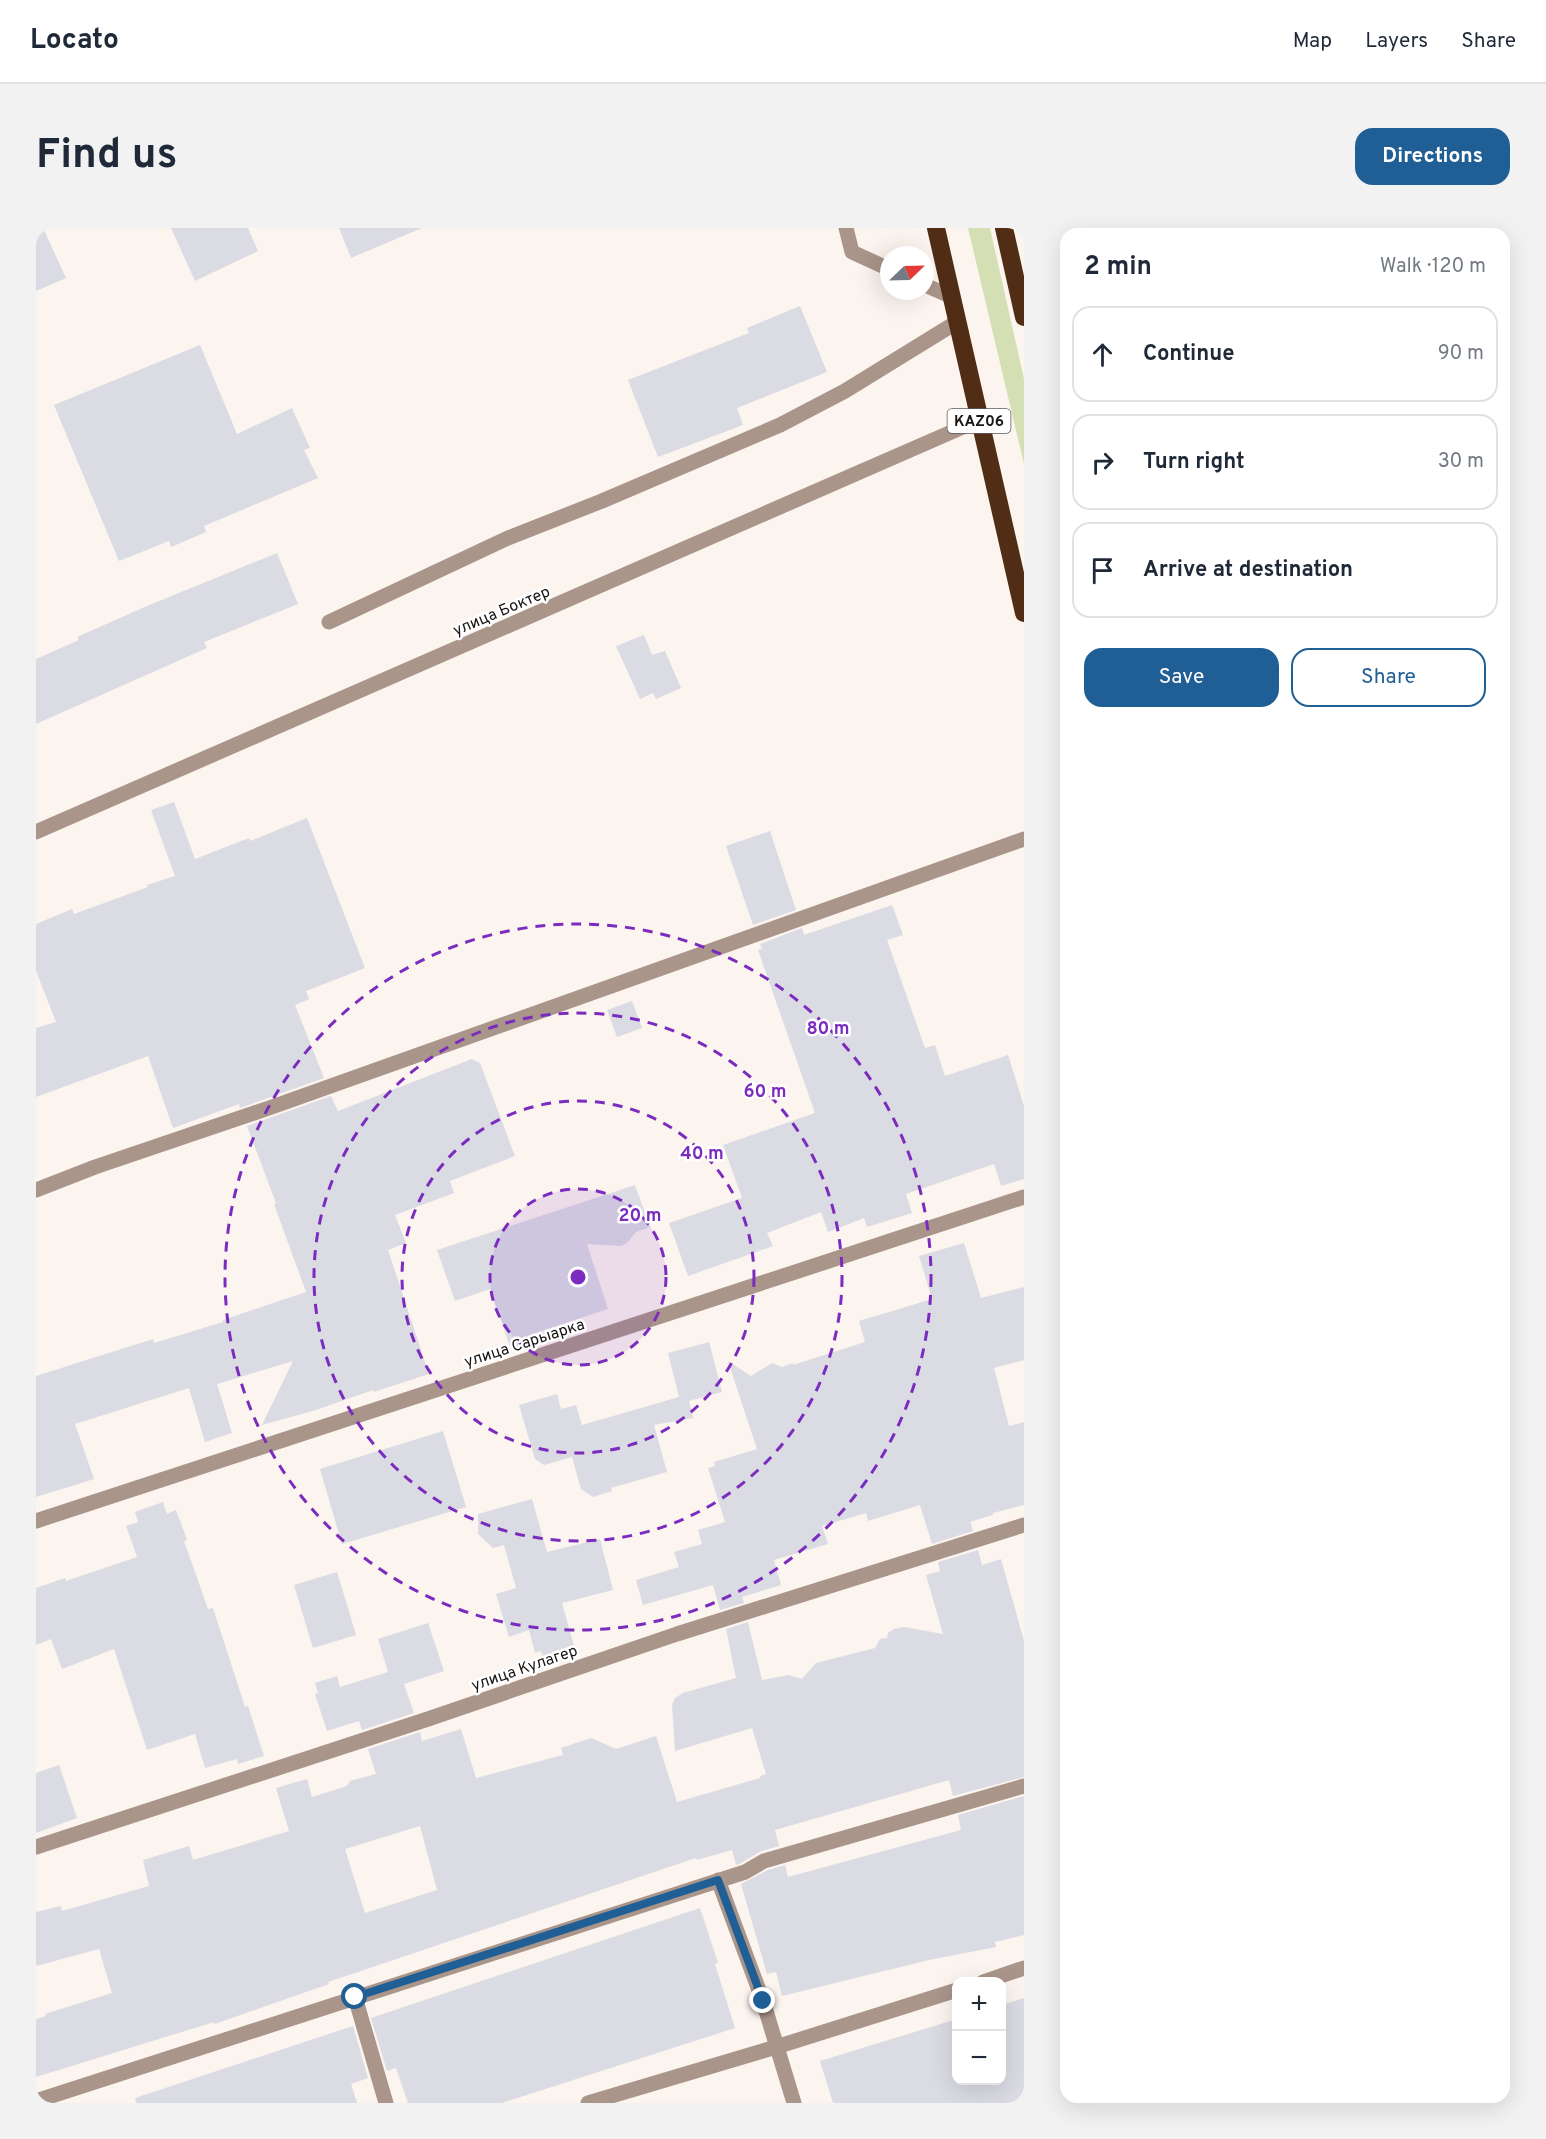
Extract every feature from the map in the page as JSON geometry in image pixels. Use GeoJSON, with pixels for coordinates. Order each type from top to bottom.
{"type":"FeatureCollection","features":[{"type":"Feature","properties":{"kind":"highway","name":"KАZ06"},"geometry":{"type":"LineString","coordinates":[[936,228],[1024,613]]}},
{"type":"Feature","properties":{"kind":"highway"},"geometry":{"type":"LineString","coordinates":[[1004,228],[1024,317]]}},
{"type":"Feature","properties":{"kind":"street"},"geometry":{"type":"LineString","coordinates":[[846,228],[852,252],[880,265]]}},
{"type":"Feature","properties":{"kind":"street"},"geometry":{"type":"LineString","coordinates":[[934,289],[951,297]]}},
{"type":"Feature","properties":{"kind":"street"},"geometry":{"type":"LineString","coordinates":[[329,622],[508,538],[602,501],[780,425],[845,391],[957,322]]}},
{"type":"Feature","properties":{"kind":"street","name":"улица Боктер"},"geometry":{"type":"LineString","coordinates":[[36,832],[979,420]]}},
{"type":"Feature","properties":{"kind":"street"},"geometry":{"type":"LineString","coordinates":[[36,1190],[95,1167],[269,1108],[1024,839]]}},
{"type":"Feature","properties":{"kind":"street","name":"улица Сарыарка"},"geometry":{"type":"LineString","coordinates":[[36,1521],[1024,1197]]}},
{"type":"Feature","properties":{"kind":"street","name":"улица Кулагер"},"geometry":{"type":"LineString","coordinates":[[36,1846],[417,1722],[677,1634],[1024,1525]]}},
{"type":"Feature","properties":{"kind":"street"},"geometry":{"type":"LineString","coordinates":[[36,2101],[745,1872],[764,1861],[1024,1786]]}},
{"type":"Feature","properties":{"kind":"street"},"geometry":{"type":"LineString","coordinates":[[718,1880],[763,2001],[794,2103]]}},
{"type":"Feature","properties":{"kind":"street"},"geometry":{"type":"LineString","coordinates":[[998,1977],[1024,1968]]}},
{"type":"Feature","properties":{"kind":"street"},"geometry":{"type":"LineString","coordinates":[[588,2103],[952,1992]]}},
{"type":"Feature","properties":{"kind":"street"},"geometry":{"type":"LineString","coordinates":[[355,1997],[386,2103]]}},
{"type":"Feature","properties":{"kind":"green space"},"geometry":{"type":"Polygon","coordinates":[[[968,228],[990,228],[1024,379],[1024,464],[968,228]]]}},
{"type":"Feature","properties":{"kind":"building"},"geometry":{"type":"Polygon","coordinates":[[[36,228],[43,228],[66,278],[36,291],[36,228]]]}},
{"type":"Feature","properties":{"kind":"building"},"geometry":{"type":"Polygon","coordinates":[[[171,228],[248,228],[258,251],[195,281],[171,228]]]}},
{"type":"Feature","properties":{"kind":"building"},"geometry":{"type":"Polygon","coordinates":[[[339,228],[422,228],[351,258],[339,228]]]}},
{"type":"Feature","properties":{"kind":"building"},"geometry":{"type":"Polygon","coordinates":[[[800,306],[827,372],[737,408],[743,425],[658,457],[628,380],[749,333],[747,328],[800,306]]]}},
{"type":"Feature","properties":{"kind":"building"},"geometry":{"type":"Polygon","coordinates":[[[200,345],[237,434],[292,408],[310,448],[304,450],[318,478],[204,526],[206,532],[171,547],[169,541],[119,561],[54,405],[200,345]]]}},
{"type":"Feature","properties":{"kind":"building"},"geometry":{"type":"Polygon","coordinates":[[[277,553],[298,604],[204,642],[207,648],[36,724],[36,659],[79,640],[77,637],[147,606],[277,553]]]}},
{"type":"Feature","properties":{"kind":"building"},"geometry":{"type":"Polygon","coordinates":[[[644,635],[652,655],[665,651],[681,688],[656,699],[653,693],[640,699],[616,646],[644,635]]]}},
{"type":"Feature","properties":{"kind":"building"},"geometry":{"type":"Polygon","coordinates":[[[174,802],[195,859],[249,838],[250,841],[307,818],[365,968],[306,991],[309,999],[295,1005],[324,1078],[240,1108],[239,1104],[173,1128],[148,1056],[36,1097],[36,1028],[56,1022],[36,971],[36,924],[72,909],[74,914],[175,876],[151,810],[174,802]]]}},
{"type":"Feature","properties":{"kind":"building"},"geometry":{"type":"Polygon","coordinates":[[[770,831],[796,910],[753,925],[726,846],[770,831]]]}},
{"type":"Feature","properties":{"kind":"building"},"geometry":{"type":"Polygon","coordinates":[[[892,905],[903,935],[887,940],[925,1048],[935,1045],[945,1076],[1008,1055],[1024,1106],[1024,1179],[1001,1186],[994,1164],[906,1194],[912,1213],[867,1227],[864,1218],[828,1232],[821,1212],[767,1233],[773,1246],[688,1276],[669,1223],[742,1198],[723,1145],[815,1113],[758,950],[762,949],[760,944],[802,928],[804,935],[892,905]]]}},
{"type":"Feature","properties":{"kind":"building"},"geometry":{"type":"Polygon","coordinates":[[[632,1001],[642,1028],[617,1037],[607,1010],[632,1001]]]}},
{"type":"Feature","properties":{"kind":"building"},"geometry":{"type":"Polygon","coordinates":[[[472,1059],[480,1063],[515,1156],[450,1181],[454,1193],[395,1215],[406,1243],[388,1250],[429,1374],[262,1425],[293,1361],[217,1384],[232,1433],[205,1442],[189,1388],[75,1424],[94,1479],[36,1497],[36,1376],[153,1339],[154,1343],[223,1322],[223,1320],[306,1292],[247,1126],[331,1096],[338,1111],[472,1059]]]}},
{"type":"Feature","properties":{"kind":"building"},"geometry":{"type":"Polygon","coordinates":[[[635,1185],[650,1227],[636,1232],[627,1243],[621,1246],[587,1244],[608,1309],[532,1334],[534,1341],[511,1349],[490,1289],[455,1301],[437,1250],[635,1185]]]}},
{"type":"Feature","properties":{"kind":"building"},"geometry":{"type":"Polygon","coordinates":[[[964,1243],[981,1298],[1024,1287],[1024,1360],[994,1368],[1009,1426],[1024,1422],[1024,1505],[970,1522],[973,1531],[932,1544],[920,1505],[868,1521],[866,1513],[822,1526],[828,1544],[774,1560],[781,1585],[742,1597],[744,1603],[720,1610],[713,1585],[643,1605],[636,1580],[679,1567],[674,1552],[702,1544],[698,1530],[725,1522],[708,1468],[715,1466],[714,1462],[757,1449],[728,1361],[751,1376],[772,1363],[782,1367],[793,1363],[793,1365],[865,1342],[859,1321],[932,1299],[919,1256],[964,1243]]]}},
{"type":"Feature","properties":{"kind":"building"},"geometry":{"type":"Polygon","coordinates":[[[709,1342],[722,1392],[689,1401],[693,1418],[654,1425],[667,1472],[611,1488],[612,1491],[593,1497],[581,1489],[572,1457],[544,1465],[535,1459],[519,1405],[557,1394],[561,1409],[576,1405],[582,1425],[679,1397],[668,1353],[709,1342]]]}},
{"type":"Feature","properties":{"kind":"building"},"geometry":{"type":"Polygon","coordinates":[[[443,1431],[466,1507],[342,1544],[320,1469],[443,1431]]]}},
{"type":"Feature","properties":{"kind":"building"},"geometry":{"type":"Polygon","coordinates":[[[532,1499],[547,1552],[600,1539],[613,1590],[562,1603],[576,1653],[544,1662],[541,1651],[535,1653],[529,1630],[509,1637],[496,1594],[516,1588],[504,1545],[493,1548],[478,1534],[478,1514],[532,1499]]]}},
{"type":"Feature","properties":{"kind":"building"},"geometry":{"type":"Polygon","coordinates":[[[163,1502],[167,1514],[176,1510],[187,1540],[184,1541],[208,1609],[213,1608],[245,1707],[248,1706],[264,1756],[238,1764],[237,1759],[205,1768],[195,1734],[147,1750],[114,1649],[62,1669],[51,1639],[36,1645],[36,1588],[65,1578],[66,1581],[137,1557],[126,1526],[138,1522],[135,1512],[163,1502]]]}},
{"type":"Feature","properties":{"kind":"building"},"geometry":{"type":"Polygon","coordinates":[[[978,1550],[982,1565],[1001,1559],[1024,1641],[1024,1777],[953,1796],[949,1780],[775,1830],[779,1846],[759,1852],[736,1865],[732,1850],[697,1860],[696,1858],[328,1982],[329,1984],[215,2024],[214,2022],[36,2077],[36,2019],[46,2016],[45,2014],[112,1993],[99,1949],[36,1966],[36,1912],[61,1906],[62,1911],[149,1886],[143,1860],[189,1846],[193,1860],[289,1831],[276,1788],[307,1779],[312,1797],[347,1786],[350,1781],[376,1774],[368,1749],[420,1732],[422,1741],[461,1729],[476,1778],[563,1755],[561,1748],[591,1738],[616,1749],[656,1736],[677,1802],[760,1778],[766,1774],[752,1728],[675,1751],[672,1705],[675,1698],[683,1693],[736,1678],[726,1629],[748,1622],[762,1680],[789,1675],[802,1679],[816,1663],[875,1648],[880,1639],[887,1638],[888,1633],[894,1629],[904,1627],[943,1634],[926,1575],[940,1571],[938,1562],[978,1550]],[[420,1826],[345,1849],[365,1913],[437,1890],[420,1826]]]}},
{"type":"Feature","properties":{"kind":"building"},"geometry":{"type":"Polygon","coordinates":[[[337,1572],[356,1635],[313,1648],[294,1585],[337,1572]]]}},
{"type":"Feature","properties":{"kind":"building"},"geometry":{"type":"Polygon","coordinates":[[[428,1623],[444,1671],[404,1684],[414,1713],[362,1730],[359,1721],[327,1731],[315,1694],[318,1693],[315,1683],[337,1676],[340,1687],[388,1672],[378,1639],[428,1623]]]}},
{"type":"Feature","properties":{"kind":"building"},"geometry":{"type":"Polygon","coordinates":[[[59,1765],[77,1818],[36,1833],[36,1773],[59,1765]]]}},
{"type":"Feature","properties":{"kind":"building"},"geometry":{"type":"Polygon","coordinates":[[[1024,1796],[1024,1935],[995,1942],[996,1947],[929,1960],[782,1996],[776,1972],[767,1974],[741,1884],[768,1870],[785,1865],[788,1877],[961,1830],[958,1815],[1024,1796]]]}},
{"type":"Feature","properties":{"kind":"building"},"geometry":{"type":"Polygon","coordinates":[[[700,1908],[718,1963],[715,1964],[735,2028],[502,2103],[408,2103],[396,2068],[387,2071],[371,2018],[700,1908]]]}},
{"type":"Feature","properties":{"kind":"building"},"geometry":{"type":"Polygon","coordinates":[[[1024,1998],[1024,2103],[833,2103],[820,2061],[952,2021],[952,2085],[1006,2085],[1006,2004],[1024,1998]]]}},
{"type":"Feature","properties":{"kind":"building"},"geometry":{"type":"Polygon","coordinates":[[[353,2026],[368,2078],[351,2084],[357,2103],[136,2103],[135,2098],[353,2026]]]}},
{"type":"Feature","properties":{"kind":"route"},"geometry":{"type":"LineString","coordinates":[[355,1997],[718,1880],[763,2001]]}}]}
